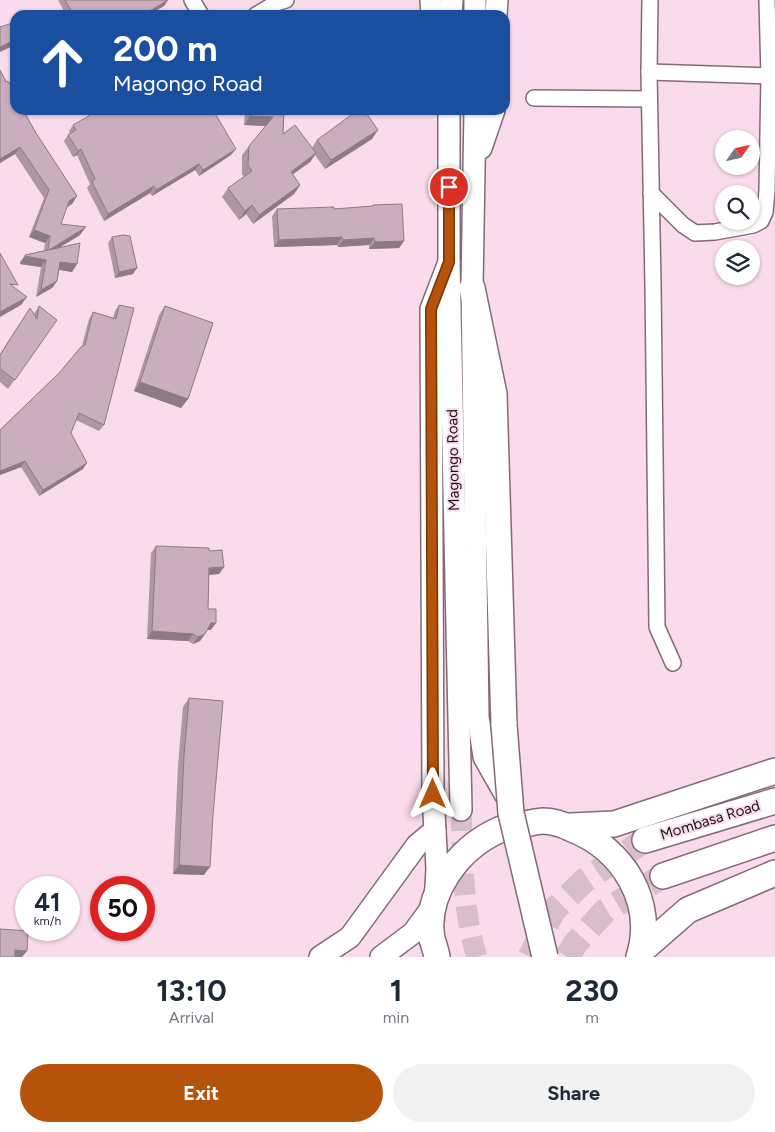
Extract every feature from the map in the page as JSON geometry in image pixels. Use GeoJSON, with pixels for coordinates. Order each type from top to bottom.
{"type":"FeatureCollection","features":[{"type":"Feature","properties":{"kind":"highway"},"geometry":{"type":"LineString","coordinates":[[472,288],[494,394],[504,725],[511,813],[545,957]]}},
{"type":"Feature","properties":{"kind":"highway"},"geometry":{"type":"LineString","coordinates":[[437,957],[432,938],[432,924],[435,903],[448,871],[470,846],[500,829],[554,823],[614,824],[775,771]]}},
{"type":"Feature","properties":{"kind":"highway","name":"Mombasa Road"},"geometry":{"type":"LineString","coordinates":[[645,840],[775,800]]}},
{"type":"Feature","properties":{"kind":"highway"},"geometry":{"type":"LineString","coordinates":[[554,823],[585,834],[608,849],[628,874],[637,892],[642,911],[644,931],[640,954]]}},
{"type":"Feature","properties":{"kind":"highway"},"geometry":{"type":"LineString","coordinates":[[663,876],[775,838]]}},
{"type":"Feature","properties":{"kind":"highway"},"geometry":{"type":"LineString","coordinates":[[640,954],[688,910],[775,873]]}},
{"type":"Feature","properties":{"kind":"main road","name":"Magongo Road"},"geometry":{"type":"LineString","coordinates":[[448,115],[449,262],[461,810]]}},
{"type":"Feature","properties":{"kind":"main road","name":"Magongo Road"},"geometry":{"type":"LineString","coordinates":[[475,115],[472,288],[478,717],[484,757],[505,794],[526,814],[554,823]]}},
{"type":"Feature","properties":{"kind":"main road"},"geometry":{"type":"LineString","coordinates":[[475,165],[492,115]]}},
{"type":"Feature","properties":{"kind":"main road"},"geometry":{"type":"LineString","coordinates":[[381,957],[413,933],[435,903],[437,869],[433,784],[431,309],[449,262]]}},
{"type":"Feature","properties":{"kind":"main road"},"geometry":{"type":"LineString","coordinates":[[320,957],[350,937],[418,845],[435,830]]}},
{"type":"Feature","properties":{"kind":"street"},"geometry":{"type":"LineString","coordinates":[[264,10],[286,0]]}},
{"type":"Feature","properties":{"kind":"street"},"geometry":{"type":"LineString","coordinates":[[650,0],[649,99],[657,627],[673,663]]}},
{"type":"Feature","properties":{"kind":"street"},"geometry":{"type":"LineString","coordinates":[[651,193],[683,225],[695,233],[758,224],[771,197],[772,76],[767,0]]}},
{"type":"Feature","properties":{"kind":"street"},"geometry":{"type":"LineString","coordinates":[[649,72],[772,76]]}},
{"type":"Feature","properties":{"kind":"street"},"geometry":{"type":"LineString","coordinates":[[534,98],[649,99]]}},
{"type":"Feature","properties":{"kind":"building"},"geometry":{"type":"Polygon","coordinates":[[[65,0],[168,0],[151,10],[71,10],[65,0]]]}},
{"type":"Feature","properties":{"kind":"building"},"geometry":{"type":"Polygon","coordinates":[[[10,24],[10,42],[0,47],[0,27],[10,24]]]}},
{"type":"Feature","properties":{"kind":"building"},"geometry":{"type":"Polygon","coordinates":[[[0,70],[6,82],[8,81],[10,84],[10,115],[26,115],[77,196],[69,201],[61,224],[86,227],[49,250],[80,243],[77,264],[60,262],[57,281],[41,290],[46,260],[25,255],[48,250],[50,236],[34,230],[49,190],[20,147],[0,159],[0,70]]]}},
{"type":"Feature","properties":{"kind":"building"},"geometry":{"type":"Polygon","coordinates":[[[90,115],[216,115],[236,149],[203,170],[199,164],[156,190],[154,186],[108,214],[92,182],[95,179],[81,149],[78,151],[68,135],[76,130],[73,125],[90,115]]]}},
{"type":"Feature","properties":{"kind":"building"},"geometry":{"type":"Polygon","coordinates":[[[284,115],[283,134],[295,125],[316,153],[291,172],[300,185],[259,215],[252,205],[245,211],[228,188],[252,171],[248,165],[249,146],[273,117],[250,116],[284,115]]]}},
{"type":"Feature","properties":{"kind":"building"},"geometry":{"type":"Polygon","coordinates":[[[351,115],[368,115],[378,130],[331,160],[317,140],[351,115]]]}},
{"type":"Feature","properties":{"kind":"building"},"geometry":{"type":"Polygon","coordinates":[[[402,204],[404,241],[375,242],[374,238],[343,240],[342,237],[279,240],[277,209],[334,207],[334,209],[402,204]]]}},
{"type":"Feature","properties":{"kind":"building"},"geometry":{"type":"Polygon","coordinates":[[[130,236],[137,268],[119,272],[112,237],[130,236]]]}},
{"type":"Feature","properties":{"kind":"building"},"geometry":{"type":"Polygon","coordinates":[[[0,253],[18,285],[10,284],[27,297],[0,312],[0,253]]]}},
{"type":"Feature","properties":{"kind":"building"},"geometry":{"type":"Polygon","coordinates":[[[119,305],[134,308],[104,425],[79,413],[71,433],[87,463],[43,490],[25,461],[0,471],[0,430],[85,345],[93,312],[116,319],[119,305]]]}},
{"type":"Feature","properties":{"kind":"building"},"geometry":{"type":"Polygon","coordinates":[[[39,306],[57,320],[15,380],[0,369],[0,355],[30,308],[37,319],[39,306]]]}},
{"type":"Feature","properties":{"kind":"building"},"geometry":{"type":"Polygon","coordinates":[[[165,306],[213,323],[188,399],[140,382],[165,306]]]}},
{"type":"Feature","properties":{"kind":"building"},"geometry":{"type":"Polygon","coordinates":[[[156,546],[209,548],[209,551],[222,550],[224,567],[209,568],[208,609],[216,609],[216,623],[211,623],[205,634],[198,637],[193,634],[152,631],[156,546]]]}},
{"type":"Feature","properties":{"kind":"building"},"geometry":{"type":"Polygon","coordinates":[[[189,698],[223,701],[210,867],[179,865],[184,756],[189,698]]]}},
{"type":"Feature","properties":{"kind":"building"},"geometry":{"type":"Polygon","coordinates":[[[0,929],[15,930],[15,941],[28,941],[27,951],[15,950],[15,957],[0,957],[0,929]]]}},
{"type":"Feature","properties":{"kind":"tunnel"},"geometry":{"type":"LineString","coordinates":[[461,810],[468,921],[477,957]]}},
{"type":"Feature","properties":{"kind":"tunnel"},"geometry":{"type":"LineString","coordinates":[[530,957],[553,911],[585,880],[645,840]]}},
{"type":"Feature","properties":{"kind":"tunnel"},"geometry":{"type":"LineString","coordinates":[[567,957],[576,943],[605,911],[663,876]]}},
{"type":"Feature","properties":{"kind":"route"},"geometry":{"type":"LineString","coordinates":[[433,794],[431,309],[449,262],[449,187]]}}]}
